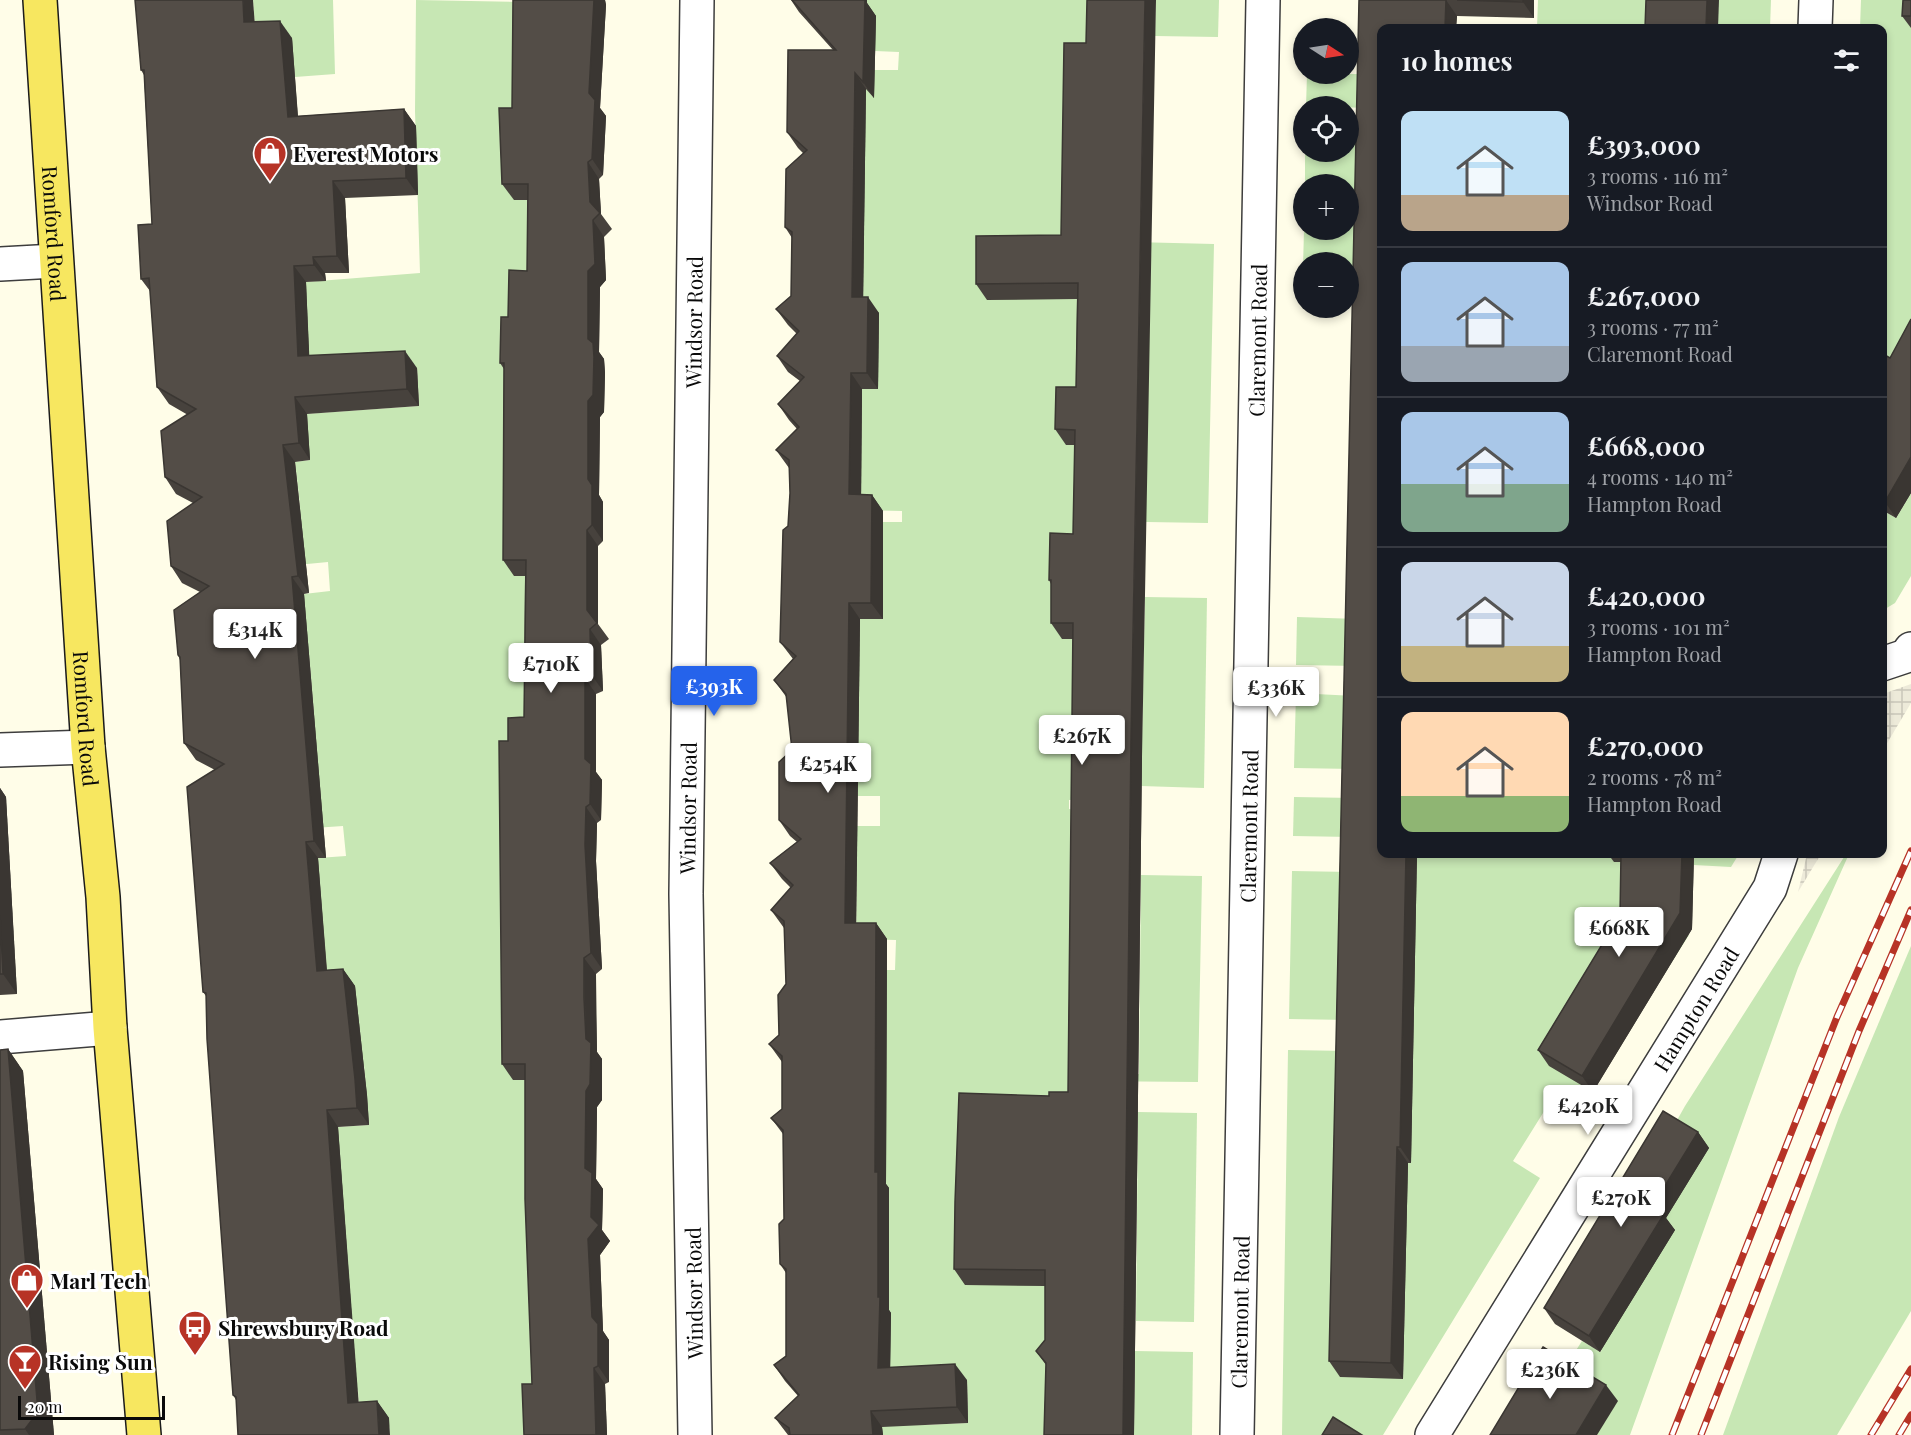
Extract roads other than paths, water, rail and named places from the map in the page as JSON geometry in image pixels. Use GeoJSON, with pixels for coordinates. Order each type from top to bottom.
{"type":"FeatureCollection","features":[{"type":"Feature","properties":{"kind":"main road","name":"Romford Road"},"geometry":{"type":"LineString","coordinates":[[40,0],[88,747],[103,897],[110,1028],[144,1435]]}},
{"type":"Feature","properties":{"kind":"street","name":"Windsor Road"},"geometry":{"type":"LineString","coordinates":[[695,1435],[686,894],[697,0]]}},
{"type":"Feature","properties":{"kind":"street","name":"Claremont Road"},"geometry":{"type":"LineString","coordinates":[[1237,1435],[1263,0]]}},
{"type":"Feature","properties":{"kind":"street"},"geometry":{"type":"LineString","coordinates":[[1815,24],[1816,0]]}},
{"type":"Feature","properties":{"kind":"street"},"geometry":{"type":"LineString","coordinates":[[0,264],[55,261]]}},
{"type":"Feature","properties":{"kind":"street"},"geometry":{"type":"LineString","coordinates":[[1887,662],[1906,656],[1911,650]]}},
{"type":"Feature","properties":{"kind":"street"},"geometry":{"type":"LineString","coordinates":[[0,750],[88,747]]}},
{"type":"Feature","properties":{"kind":"street","name":"Hampton Road"},"geometry":{"type":"LineString","coordinates":[[1432,1435],[1770,888],[1779,858]]}},
{"type":"Feature","properties":{"kind":"street"},"geometry":{"type":"LineString","coordinates":[[0,1037],[110,1028]]}},
{"type":"Feature","properties":{"kind":"railway"},"geometry":{"type":"LineString","coordinates":[[1672,1435],[1837,1017],[1911,851]]}},
{"type":"Feature","properties":{"kind":"railway"},"geometry":{"type":"LineString","coordinates":[[1701,1435],[1859,1031],[1911,910]]}},
{"type":"Feature","properties":{"kind":"railway"},"geometry":{"type":"LineString","coordinates":[[1871,1435],[1911,1369]]}},
{"type":"Feature","properties":{"kind":"railway"},"geometry":{"type":"LineString","coordinates":[[1899,1435],[1911,1415]]}},
{"type":"Feature","properties":{"kind":"place","name":"Everest Motors"},"geometry":{"type":"Point","coordinates":[270,182]}},
{"type":"Feature","properties":{"kind":"place","name":"Marl Tech"},"geometry":{"type":"Point","coordinates":[27,1309]}},
{"type":"Feature","properties":{"kind":"place","name":"Shrewsbury Road"},"geometry":{"type":"Point","coordinates":[195,1356]}},
{"type":"Feature","properties":{"kind":"place","name":"Rising Sun"},"geometry":{"type":"Point","coordinates":[25,1390]}}]}
